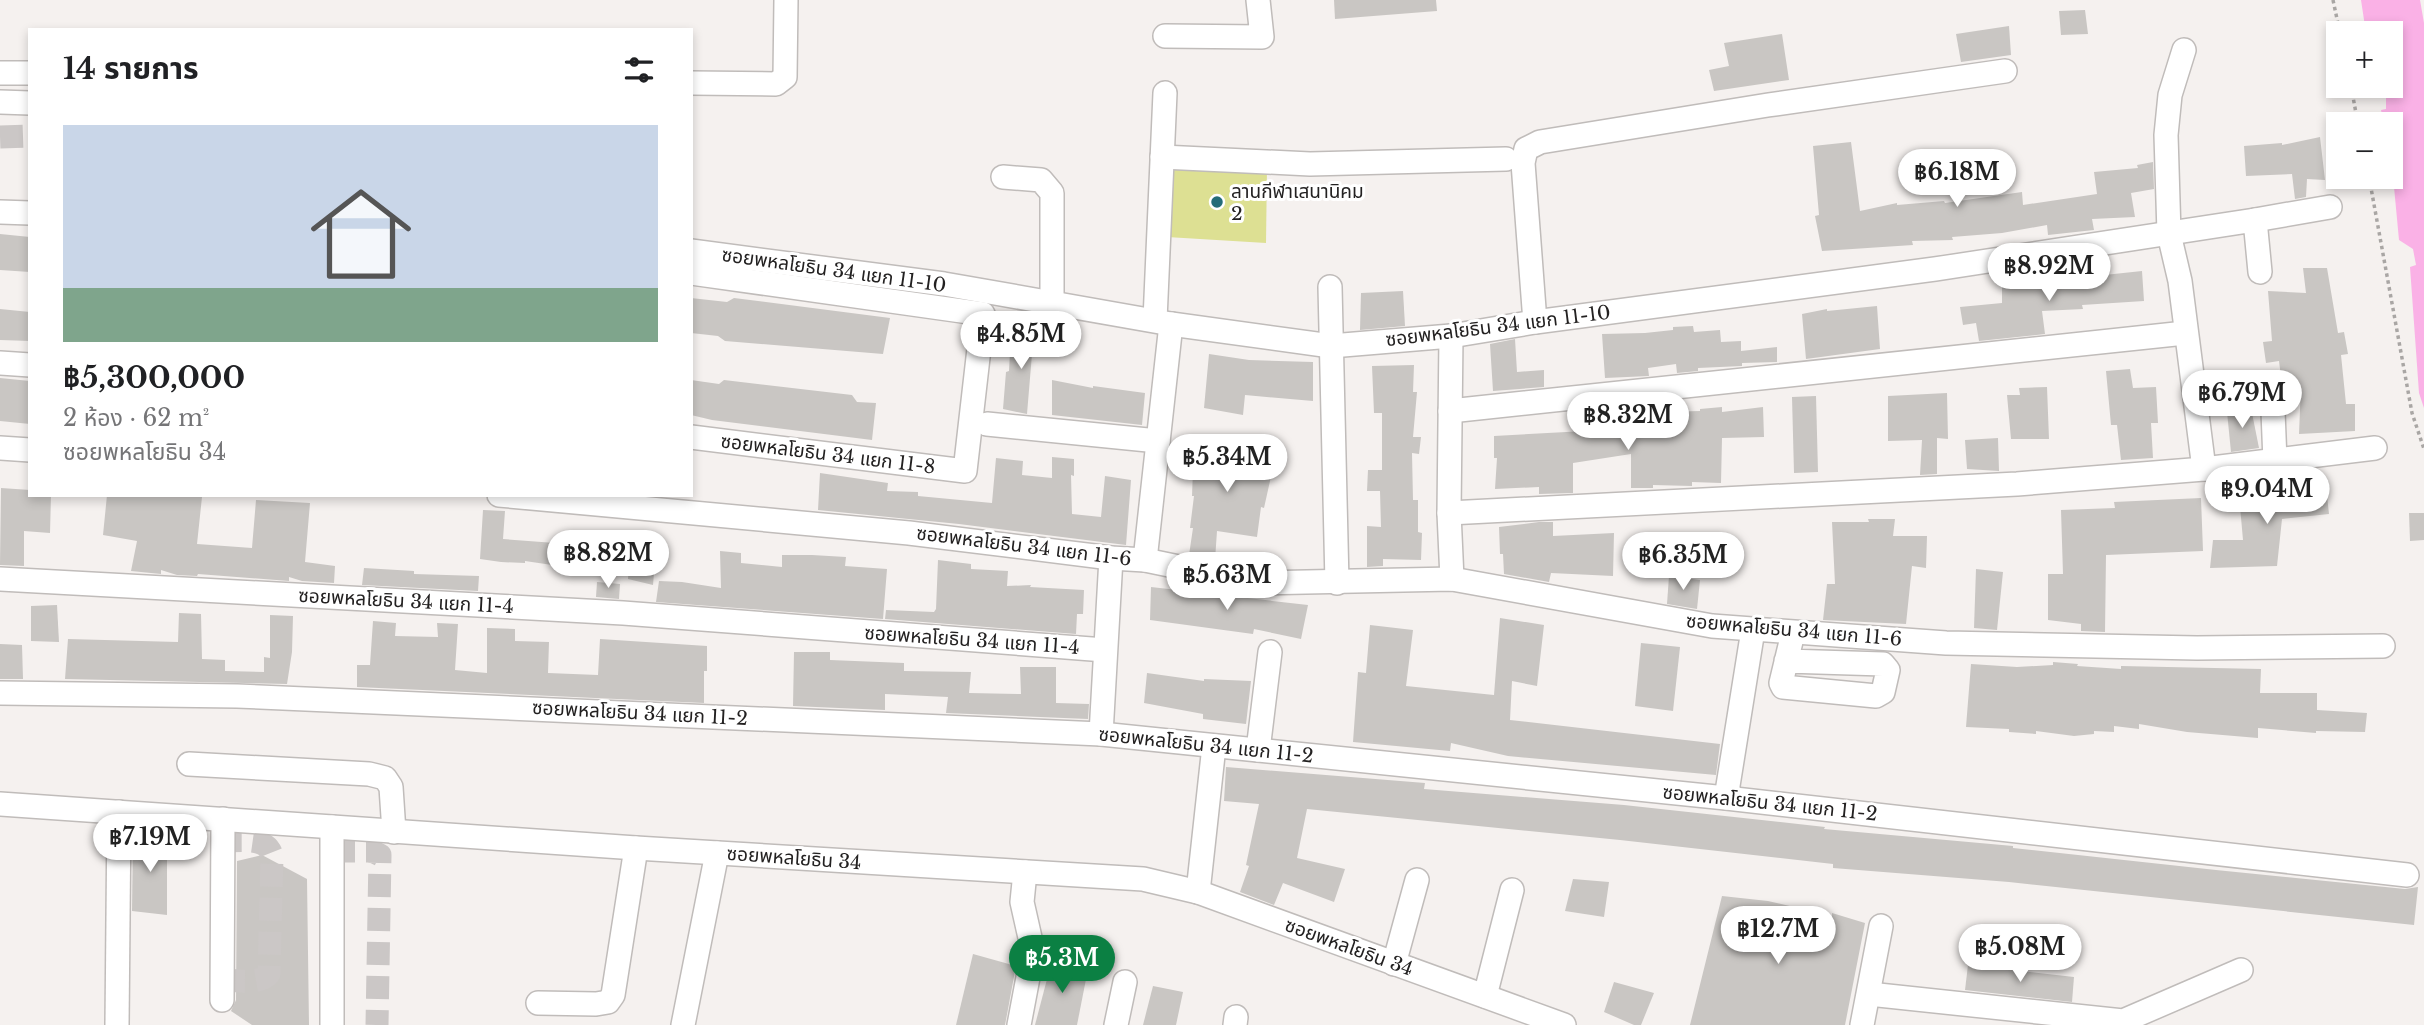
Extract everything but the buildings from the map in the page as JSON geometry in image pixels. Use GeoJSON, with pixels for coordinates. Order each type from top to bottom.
{"type":"FeatureCollection","features":[{"type":"Feature","properties":{"kind":"street"},"geometry":{"type":"LineString","coordinates":[[693,83],[776,84],[785,77],[786,0]]}},
{"type":"Feature","properties":{"kind":"street"},"geometry":{"type":"LineString","coordinates":[[1165,36],[1262,37],[1258,0]]}},
{"type":"Feature","properties":{"kind":"street"},"geometry":{"type":"LineString","coordinates":[[2184,50],[2170,95],[2166,135],[2169,234],[2180,281],[2204,469]]}},
{"type":"Feature","properties":{"kind":"street"},"geometry":{"type":"LineString","coordinates":[[1535,322],[1523,163],[1526,149],[1540,142],[1768,105],[2005,71]]}},
{"type":"Feature","properties":{"kind":"street"},"geometry":{"type":"LineString","coordinates":[[0,73],[28,74]]}},
{"type":"Feature","properties":{"kind":"street"},"geometry":{"type":"LineString","coordinates":[[1145,560],[1158,441],[1163,322],[1164,93]]}},
{"type":"Feature","properties":{"kind":"street"},"geometry":{"type":"LineString","coordinates":[[0,102],[28,103]]}},
{"type":"Feature","properties":{"kind":"street"},"geometry":{"type":"LineString","coordinates":[[1162,157],[1310,164],[1506,159]]}},
{"type":"Feature","properties":{"kind":"street"},"geometry":{"type":"LineString","coordinates":[[1003,177],[1041,180],[1052,193],[1052,302]]}},
{"type":"Feature","properties":{"kind":"street","name":"ซอยพหลโยธิน 34 แยก 11-10"},"geometry":{"type":"LineString","coordinates":[[693,251],[944,284],[1163,322],[1331,346],[1451,336],[1535,322],[1922,271],[2330,207]]}},
{"type":"Feature","properties":{"kind":"street"},"geometry":{"type":"LineString","coordinates":[[0,212],[28,213]]}},
{"type":"Feature","properties":{"kind":"street"},"geometry":{"type":"LineString","coordinates":[[2255,220],[2260,272]]}},
{"type":"Feature","properties":{"kind":"street","name":"ซอยพหลโยธิน 34 แยก 11-8"},"geometry":{"type":"LineString","coordinates":[[693,273],[983,314],[965,471],[693,437]]}},
{"type":"Feature","properties":{"kind":"street"},"geometry":{"type":"LineString","coordinates":[[1330,287],[1337,583]]}},
{"type":"Feature","properties":{"kind":"street"},"geometry":{"type":"LineString","coordinates":[[1450,411],[2185,333]]}},
{"type":"Feature","properties":{"kind":"street"},"geometry":{"type":"LineString","coordinates":[[1451,336],[1449,513],[1452,579]]}},
{"type":"Feature","properties":{"kind":"street"},"geometry":{"type":"LineString","coordinates":[[0,363],[28,365]]}},
{"type":"Feature","properties":{"kind":"street"},"geometry":{"type":"LineString","coordinates":[[2272,387],[2275,461]]}},
{"type":"Feature","properties":{"kind":"street"},"geometry":{"type":"LineString","coordinates":[[987,424],[1158,441]]}},
{"type":"Feature","properties":{"kind":"street"},"geometry":{"type":"LineString","coordinates":[[0,448],[28,450]]}},
{"type":"Feature","properties":{"kind":"street"},"geometry":{"type":"LineString","coordinates":[[1449,513],[2017,484],[2204,469],[2375,448]]}},
{"type":"Feature","properties":{"kind":"street","name":"ซอยพหลโยธิน 34 แยก 11-6"},"geometry":{"type":"LineString","coordinates":[[521,497],[909,533],[1145,560],[1256,583],[1452,579],[1712,626],[1754,631],[1946,643],[2197,648],[2383,646]]}},
{"type":"Feature","properties":{"kind":"street"},"geometry":{"type":"LineString","coordinates":[[1101,734],[1111,558]]}},
{"type":"Feature","properties":{"kind":"street","name":"ซอยพหลโยธิน 34 แยก 11-4"},"geometry":{"type":"LineString","coordinates":[[0,579],[623,613],[1105,650]]}},
{"type":"Feature","properties":{"kind":"street"},"geometry":{"type":"LineString","coordinates":[[1726,798],[1754,631]]}},
{"type":"Feature","properties":{"kind":"street"},"geometry":{"type":"LineString","coordinates":[[1787,661],[1793,633]]}},
{"type":"Feature","properties":{"kind":"street"},"geometry":{"type":"LineString","coordinates":[[1258,750],[1270,652]]}},
{"type":"Feature","properties":{"kind":"street","name":"ซอยพหลโยธิน 34 แยก 11-2"},"geometry":{"type":"LineString","coordinates":[[0,693],[237,696],[1101,734],[1726,798],[2407,875]]}},
{"type":"Feature","properties":{"kind":"street"},"geometry":{"type":"LineString","coordinates":[[1198,892],[1214,746]]}},
{"type":"Feature","properties":{"kind":"street"},"geometry":{"type":"LineString","coordinates":[[189,764],[369,774],[385,778],[391,787],[394,832]]}},
{"type":"Feature","properties":{"kind":"street","name":"ซอยพหลโยธิน 34"},"geometry":{"type":"LineString","coordinates":[[0,804],[636,848],[1143,879],[1198,892],[1564,1025]]}},
{"type":"Feature","properties":{"kind":"street"},"geometry":{"type":"LineString","coordinates":[[117,1025],[119,812]]}},
{"type":"Feature","properties":{"kind":"street"},"geometry":{"type":"LineString","coordinates":[[222,1000],[223,820]]}},
{"type":"Feature","properties":{"kind":"street"},"geometry":{"type":"LineString","coordinates":[[332,827],[332,1025]]}},
{"type":"Feature","properties":{"kind":"street"},"geometry":{"type":"LineString","coordinates":[[538,1003],[596,1004],[608,1002],[613,995],[636,848]]}},
{"type":"Feature","properties":{"kind":"street"},"geometry":{"type":"LineString","coordinates":[[683,1025],[717,853]]}},
{"type":"Feature","properties":{"kind":"street"},"geometry":{"type":"LineString","coordinates":[[1019,1025],[1033,951],[1022,902],[1026,872]]}},
{"type":"Feature","properties":{"kind":"street"},"geometry":{"type":"LineString","coordinates":[[1394,964],[1417,880]]}},
{"type":"Feature","properties":{"kind":"street"},"geometry":{"type":"LineString","coordinates":[[1485,996],[1512,890]]}},
{"type":"Feature","properties":{"kind":"street"},"geometry":{"type":"LineString","coordinates":[[1862,1025],[1881,926]]}},
{"type":"Feature","properties":{"kind":"street"},"geometry":{"type":"LineString","coordinates":[[1868,994],[2123,1021],[2241,970]]}},
{"type":"Feature","properties":{"kind":"street"},"geometry":{"type":"LineString","coordinates":[[1116,1025],[1125,982]]}},
{"type":"Feature","properties":{"kind":"path"},"geometry":{"type":"LineString","coordinates":[[2333,0],[2337,21]]}},
{"type":"Feature","properties":{"kind":"path"},"geometry":{"type":"LineString","coordinates":[[2371,189],[2412,413],[2424,449]]}},
{"type":"Feature","properties":{"kind":"green space","name":"ลานกีฬาเสนานิคม 2"},"geometry":{"type":"Polygon","coordinates":[[[1169,163],[1267,167],[1266,243],[1167,237],[1169,163]]]}},
{"type":"Feature","properties":{"kind":"shaded area"},"geometry":{"type":"Polygon","coordinates":[[[2361,0],[2420,0],[2424,23],[2424,408],[2419,393],[2410,267],[2416,265],[2413,249],[2399,240],[2394,189],[2403,189],[2403,112],[2381,110],[2386,109],[2386,98],[2403,98],[2403,21],[2364,21],[2361,0]]]}},
{"type":"Feature","properties":{"kind":"tunnel"},"geometry":{"type":"LineString","coordinates":[[0,137],[28,136]]}},
{"type":"Feature","properties":{"kind":"tunnel"},"geometry":{"type":"LineString","coordinates":[[222,980],[253,981],[269,974],[272,856],[265,845],[259,842],[223,841]]}},
{"type":"Feature","properties":{"kind":"tunnel"},"geometry":{"type":"LineString","coordinates":[[332,851],[372,851],[380,855],[377,1025]]}},
{"type":"Feature","properties":{"kind":"place","name":"ลานกีฬาเสนานิคม 2"},"geometry":{"type":"Point","coordinates":[1217,202]}}]}
